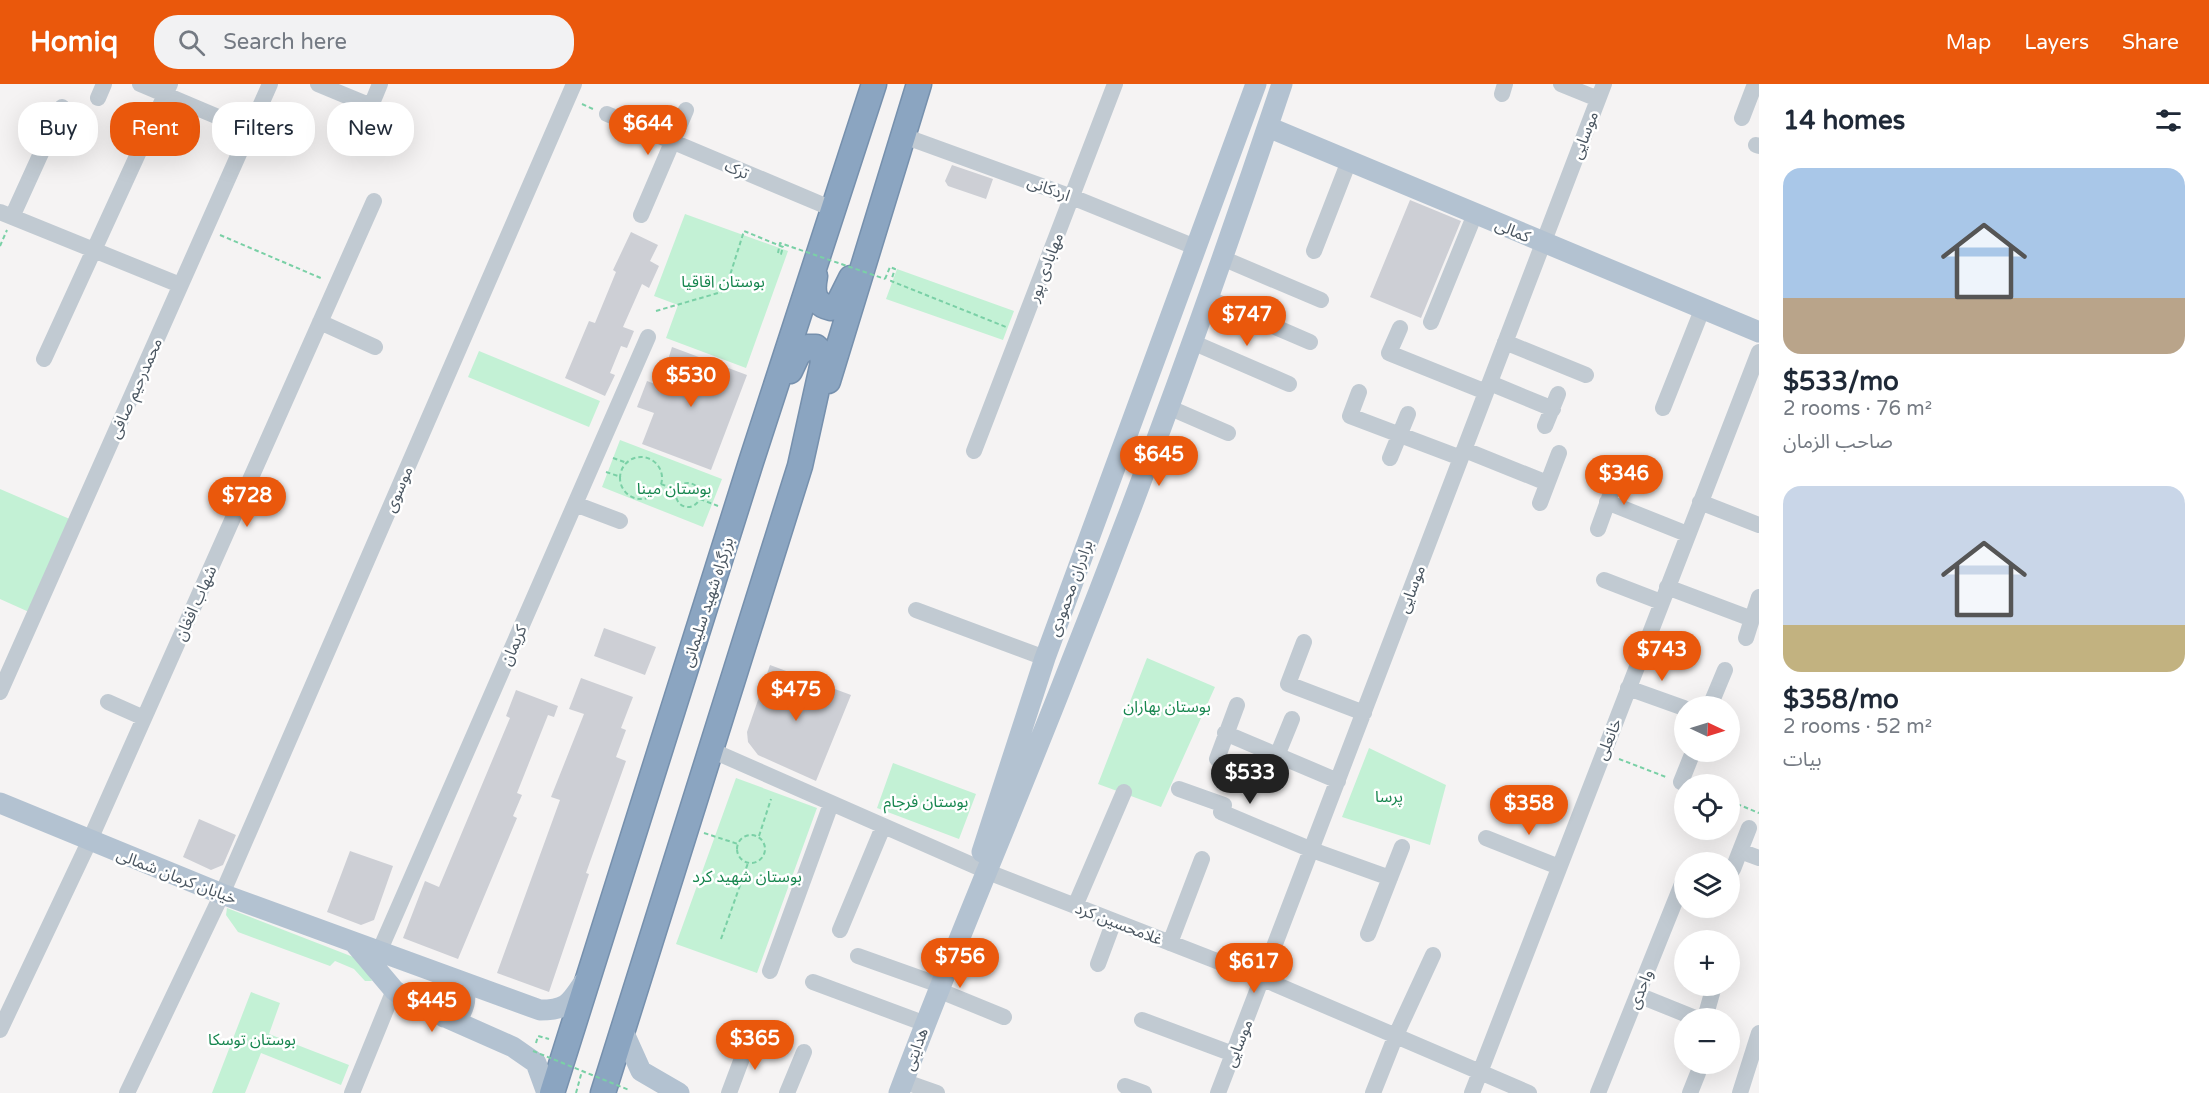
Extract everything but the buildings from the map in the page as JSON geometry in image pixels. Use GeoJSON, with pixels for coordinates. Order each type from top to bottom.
{"type":"FeatureCollection","features":[{"type":"Feature","properties":{"kind":"highway","name":"بزرگراه شهید سلیمانی"},"geometry":{"type":"LineString","coordinates":[[552,1093],[751,462],[835,210],[874,84]]}},
{"type":"Feature","properties":{"kind":"highway"},"geometry":{"type":"LineString","coordinates":[[603,1093],[876,226],[901,135],[919,84]]}},
{"type":"Feature","properties":{"kind":"highway"},"geometry":{"type":"LineString","coordinates":[[835,210],[813,286],[815,299],[821,306],[831,308],[839,302],[876,226]]}},
{"type":"Feature","properties":{"kind":"highway"},"geometry":{"type":"LineString","coordinates":[[751,462],[798,354],[807,346],[816,347],[821,352],[823,362],[800,466]]}},
{"type":"Feature","properties":{"kind":"main road","name":"برادران محمودی"},"geometry":{"type":"LineString","coordinates":[[982,869],[1045,658],[1256,84]]}},
{"type":"Feature","properties":{"kind":"main road","name":"برادران محمودی"},"geometry":{"type":"LineString","coordinates":[[982,869],[1070,668],[1208,298],[1282,84]]}},
{"type":"Feature","properties":{"kind":"main road"},"geometry":{"type":"LineString","coordinates":[[1282,84],[1285,119],[1299,140]]}},
{"type":"Feature","properties":{"kind":"main road","name":"کمالی"},"geometry":{"type":"LineString","coordinates":[[1268,127],[1759,332]]}},
{"type":"Feature","properties":{"kind":"main road"},"geometry":{"type":"LineString","coordinates":[[1195,247],[1222,258]]}},
{"type":"Feature","properties":{"kind":"main road","name":"خیابان کرمان شمالی"},"geometry":{"type":"LineString","coordinates":[[0,803],[89,842],[222,894],[356,945],[540,1010],[558,1010],[570,1002],[589,976]]}},
{"type":"Feature","properties":{"kind":"main road","name":"هدایتی"},"geometry":{"type":"LineString","coordinates":[[897,1089],[982,869]]}},
{"type":"Feature","properties":{"kind":"main road"},"geometry":{"type":"LineString","coordinates":[[356,945],[394,990],[409,1001],[513,1047],[536,1063],[547,1093]]}},
{"type":"Feature","properties":{"kind":"main road"},"geometry":{"type":"LineString","coordinates":[[444,1017],[461,1012],[466,1002],[465,992],[451,978]]}},
{"type":"Feature","properties":{"kind":"main road"},"geometry":{"type":"LineString","coordinates":[[897,1089],[915,1020],[935,986]]}},
{"type":"Feature","properties":{"kind":"main road"},"geometry":{"type":"LineString","coordinates":[[623,1031],[641,1071],[679,1093]]}},
{"type":"Feature","properties":{"kind":"street"},"geometry":{"type":"LineString","coordinates":[[140,84],[167,89],[212,112]]}},
{"type":"Feature","properties":{"kind":"street","name":"محمدرحیم صافی"},"geometry":{"type":"LineString","coordinates":[[262,102],[270,84]]}},
{"type":"Feature","properties":{"kind":"street"},"geometry":{"type":"LineString","coordinates":[[318,84],[361,102]]}},
{"type":"Feature","properties":{"kind":"street"},"geometry":{"type":"LineString","coordinates":[[373,102],[380,84]]}},
{"type":"Feature","properties":{"kind":"street"},"geometry":{"type":"LineString","coordinates":[[865,113],[882,84]]}},
{"type":"Feature","properties":{"kind":"street","name":"مهابادی پور"},"geometry":{"type":"LineString","coordinates":[[975,451],[1115,84]]}},
{"type":"Feature","properties":{"kind":"street"},"geometry":{"type":"LineString","coordinates":[[1561,84],[1601,92]]}},
{"type":"Feature","properties":{"kind":"street"},"geometry":{"type":"LineString","coordinates":[[1742,118],[1755,84]]}},
{"type":"Feature","properties":{"kind":"street"},"geometry":{"type":"LineString","coordinates":[[44,359],[167,89]]}},
{"type":"Feature","properties":{"kind":"street","name":"موسوی"},"geometry":{"type":"LineString","coordinates":[[127,1093],[222,894],[571,91]]}},
{"type":"Feature","properties":{"kind":"street","name":"موسایی"},"geometry":{"type":"LineString","coordinates":[[1218,1093],[1233,1054],[1245,1005],[1263,979],[1601,92]]}},
{"type":"Feature","properties":{"kind":"street"},"geometry":{"type":"LineString","coordinates":[[641,215],[686,110]]}},
{"type":"Feature","properties":{"kind":"street","name":"ترک"},"geometry":{"type":"LineString","coordinates":[[607,114],[835,210]]}},
{"type":"Feature","properties":{"kind":"street","name":"اردکانی"},"geometry":{"type":"LineString","coordinates":[[901,135],[1072,197],[1195,247]]}},
{"type":"Feature","properties":{"kind":"street"},"geometry":{"type":"LineString","coordinates":[[36,156],[6,214],[180,285]]}},
{"type":"Feature","properties":{"kind":"street","name":"محمدرحیم صافی"},"geometry":{"type":"LineString","coordinates":[[0,692],[237,156]]}},
{"type":"Feature","properties":{"kind":"street"},"geometry":{"type":"LineString","coordinates":[[1314,251],[1349,161]]}},
{"type":"Feature","properties":{"kind":"street","name":"شهاب افغان"},"geometry":{"type":"LineString","coordinates":[[0,1030],[89,842],[374,201]]}},
{"type":"Feature","properties":{"kind":"street"},"geometry":{"type":"LineString","coordinates":[[1431,322],[1475,214]]}},
{"type":"Feature","properties":{"kind":"street"},"geometry":{"type":"LineString","coordinates":[[1222,258],[1321,300]]}},
{"type":"Feature","properties":{"kind":"street"},"geometry":{"type":"LineString","coordinates":[[1208,298],[1310,342]]}},
{"type":"Feature","properties":{"kind":"street"},"geometry":{"type":"LineString","coordinates":[[1663,408],[1702,310]]}},
{"type":"Feature","properties":{"kind":"street"},"geometry":{"type":"LineString","coordinates":[[320,322],[375,347]]}},
{"type":"Feature","properties":{"kind":"street"},"geometry":{"type":"LineString","coordinates":[[1400,328],[1389,353],[1488,388],[1556,401],[1545,426]]}},
{"type":"Feature","properties":{"kind":"street","name":"کریمان"},"geometry":{"type":"LineString","coordinates":[[379,952],[648,337]]}},
{"type":"Feature","properties":{"kind":"street"},"geometry":{"type":"LineString","coordinates":[[1192,342],[1289,384]]}},
{"type":"Feature","properties":{"kind":"street"},"geometry":{"type":"LineString","coordinates":[[1505,342],[1586,375]]}},
{"type":"Feature","properties":{"kind":"street","name":"خانعلی"},"geometry":{"type":"LineString","coordinates":[[1472,1093],[1759,352]]}},
{"type":"Feature","properties":{"kind":"street"},"geometry":{"type":"LineString","coordinates":[[1359,392],[1348,422],[1399,434],[1547,483]]}},
{"type":"Feature","properties":{"kind":"street"},"geometry":{"type":"LineString","coordinates":[[1168,407],[1228,433]]}},
{"type":"Feature","properties":{"kind":"street"},"geometry":{"type":"LineString","coordinates":[[1390,458],[1408,414]]}},
{"type":"Feature","properties":{"kind":"street"},"geometry":{"type":"LineString","coordinates":[[1540,503],[1559,453]]}},
{"type":"Feature","properties":{"kind":"street"},"geometry":{"type":"LineString","coordinates":[[1598,529],[1619,471]]}},
{"type":"Feature","properties":{"kind":"street"},"geometry":{"type":"LineString","coordinates":[[1607,502],[1688,534]]}},
{"type":"Feature","properties":{"kind":"street"},"geometry":{"type":"LineString","coordinates":[[1700,502],[1759,525]]}},
{"type":"Feature","properties":{"kind":"street"},"geometry":{"type":"LineString","coordinates":[[575,504],[620,521]]}},
{"type":"Feature","properties":{"kind":"street"},"geometry":{"type":"LineString","coordinates":[[1604,580],[1752,619]]}},
{"type":"Feature","properties":{"kind":"street"},"geometry":{"type":"LineString","coordinates":[[1746,638],[1759,597]]}},
{"type":"Feature","properties":{"kind":"street"},"geometry":{"type":"LineString","coordinates":[[916,610],[1045,658]]}},
{"type":"Feature","properties":{"kind":"street"},"geometry":{"type":"LineString","coordinates":[[1304,642],[1288,684],[1364,713]]}},
{"type":"Feature","properties":{"kind":"street"},"geometry":{"type":"LineString","coordinates":[[1714,696],[1725,670]]}},
{"type":"Feature","properties":{"kind":"street"},"geometry":{"type":"LineString","coordinates":[[1628,688],[1674,704]]}},
{"type":"Feature","properties":{"kind":"street"},"geometry":{"type":"LineString","coordinates":[[108,702],[144,718]]}},
{"type":"Feature","properties":{"kind":"street"},"geometry":{"type":"LineString","coordinates":[[1217,759],[1237,705]]}},
{"type":"Feature","properties":{"kind":"street"},"geometry":{"type":"LineString","coordinates":[[1265,784],[1292,719]]}},
{"type":"Feature","properties":{"kind":"street"},"geometry":{"type":"LineString","coordinates":[[1225,733],[1338,781]]}},
{"type":"Feature","properties":{"kind":"street","name":"غلامحسین کرد"},"geometry":{"type":"LineString","coordinates":[[711,750],[982,869],[1263,979],[1529,1093]]}},
{"type":"Feature","properties":{"kind":"street"},"geometry":{"type":"LineString","coordinates":[[1179,789],[1224,805],[1221,812],[1312,850],[1390,878]]}},
{"type":"Feature","properties":{"kind":"street"},"geometry":{"type":"LineString","coordinates":[[1075,906],[1124,792]]}},
{"type":"Feature","properties":{"kind":"street"},"geometry":{"type":"LineString","coordinates":[[770,971],[831,804]]}},
{"type":"Feature","properties":{"kind":"street"},"geometry":{"type":"LineString","coordinates":[[840,930],[883,826]]}},
{"type":"Feature","properties":{"kind":"street"},"geometry":{"type":"LineString","coordinates":[[1749,828],[1740,851],[1759,858]]}},
{"type":"Feature","properties":{"kind":"street"},"geometry":{"type":"LineString","coordinates":[[1486,838],[1560,867]]}},
{"type":"Feature","properties":{"kind":"street"},"geometry":{"type":"LineString","coordinates":[[1368,934],[1402,847]]}},
{"type":"Feature","properties":{"kind":"street"},"geometry":{"type":"LineString","coordinates":[[1170,943],[1202,859]]}},
{"type":"Feature","properties":{"kind":"street","name":"واحدی"},"geometry":{"type":"LineString","coordinates":[[1598,1093],[1674,904]]}},
{"type":"Feature","properties":{"kind":"street"},"geometry":{"type":"LineString","coordinates":[[1098,964],[1114,921]]}},
{"type":"Feature","properties":{"kind":"street"},"geometry":{"type":"LineString","coordinates":[[1373,1093],[1396,1035],[1433,955]]}},
{"type":"Feature","properties":{"kind":"street"},"geometry":{"type":"LineString","coordinates":[[858,956],[935,986],[1004,1017]]}},
{"type":"Feature","properties":{"kind":"street"},"geometry":{"type":"LineString","coordinates":[[813,981],[915,1020]]}},
{"type":"Feature","properties":{"kind":"street"},"geometry":{"type":"LineString","coordinates":[[352,1093],[394,990]]}},
{"type":"Feature","properties":{"kind":"street"},"geometry":{"type":"LineString","coordinates":[[1638,995],[1674,1010]]}},
{"type":"Feature","properties":{"kind":"street"},"geometry":{"type":"LineString","coordinates":[[1142,1020],[1233,1054]]}},
{"type":"Feature","properties":{"kind":"street"},"geometry":{"type":"LineString","coordinates":[[1740,1093],[1759,1033]]}},
{"type":"Feature","properties":{"kind":"street"},"geometry":{"type":"LineString","coordinates":[[729,1093],[750,1037]]}},
{"type":"Feature","properties":{"kind":"street"},"geometry":{"type":"LineString","coordinates":[[787,1093],[804,1052]]}},
{"type":"Feature","properties":{"kind":"street"},"geometry":{"type":"LineString","coordinates":[[1690,1093],[1698,1074]]}},
{"type":"Feature","properties":{"kind":"street"},"geometry":{"type":"LineString","coordinates":[[1125,1086],[1144,1093]]}},
{"type":"Feature","properties":{"kind":"street"},"geometry":{"type":"LineString","coordinates":[[897,1089],[937,1093]]}},
{"type":"Feature","properties":{"kind":"path"},"geometry":{"type":"LineString","coordinates":[[571,91],[607,114]]}},
{"type":"Feature","properties":{"kind":"path"},"geometry":{"type":"LineString","coordinates":[[205,229],[336,284]]}},
{"type":"Feature","properties":{"kind":"path"},"geometry":{"type":"LineString","coordinates":[[656,311],[725,291],[744,231],[783,247],[781,254],[777,253],[780,243],[885,279],[890,267],[894,269],[891,281],[1020,332]]}},
{"type":"Feature","properties":{"kind":"path"},"geometry":{"type":"LineString","coordinates":[[635,458],[647,459],[653,461],[661,471],[661,484],[658,491],[646,499],[632,497],[622,488],[621,473],[628,462],[635,458]]}},
{"type":"Feature","properties":{"kind":"path"},"geometry":{"type":"LineString","coordinates":[[661,484],[677,490]]}},
{"type":"Feature","properties":{"kind":"path"},"geometry":{"type":"LineString","coordinates":[[682,484],[694,485],[699,491],[700,499],[691,507],[683,507],[677,502],[677,490],[682,484]]}},
{"type":"Feature","properties":{"kind":"path"},"geometry":{"type":"LineString","coordinates":[[1603,752],[1674,780]]}},
{"type":"Feature","properties":{"kind":"path"},"geometry":{"type":"LineString","coordinates":[[758,838],[771,799]]}},
{"type":"Feature","properties":{"kind":"path"},"geometry":{"type":"LineString","coordinates":[[1740,805],[1759,813]]}},
{"type":"Feature","properties":{"kind":"path"},"geometry":{"type":"LineString","coordinates":[[686,827],[738,844]]}},
{"type":"Feature","properties":{"kind":"path"},"geometry":{"type":"LineString","coordinates":[[751,835],[762,839],[766,850],[761,860],[748,863],[740,860],[736,849],[738,844],[741,839],[751,835]]}},
{"type":"Feature","properties":{"kind":"path"},"geometry":{"type":"LineString","coordinates":[[721,939],[748,863]]}},
{"type":"Feature","properties":{"kind":"path"},"geometry":{"type":"LineString","coordinates":[[533,1051],[630,1088]]}},
{"type":"Feature","properties":{"kind":"path"},"geometry":{"type":"LineString","coordinates":[[576,1093],[582,1071]]}},
{"type":"Feature","properties":{"kind":"green space","name":"بوستان اقاقیا"},"geometry":{"type":"Polygon","coordinates":[[[685,214],[788,251],[746,368],[666,338],[678,305],[654,296],[685,214]]]}},
{"type":"Feature","properties":{"kind":"green space"},"geometry":{"type":"Polygon","coordinates":[[[897,269],[1014,311],[1003,340],[886,299],[897,269]]]}},
{"type":"Feature","properties":{"kind":"green space"},"geometry":{"type":"Polygon","coordinates":[[[479,351],[600,401],[589,427],[468,377],[479,351]]]}},
{"type":"Feature","properties":{"kind":"green space","name":"بوستان مینا"},"geometry":{"type":"Polygon","coordinates":[[[620,440],[722,479],[703,527],[602,487],[620,440]]]}},
{"type":"Feature","properties":{"kind":"green space"},"geometry":{"type":"Polygon","coordinates":[[[0,489],[72,520],[29,612],[0,599],[0,489]]]}},
{"type":"Feature","properties":{"kind":"green space","name":"بوستان بهاران"},"geometry":{"type":"Polygon","coordinates":[[[1147,658],[1215,687],[1161,807],[1098,784],[1147,658]]]}},
{"type":"Feature","properties":{"kind":"green space","name":"پرسا"},"geometry":{"type":"Polygon","coordinates":[[[1369,748],[1446,785],[1430,845],[1342,817],[1369,748]]]}},
{"type":"Feature","properties":{"kind":"green space","name":"بوستان فرجام"},"geometry":{"type":"Polygon","coordinates":[[[893,763],[976,794],[959,839],[877,808],[893,763]]]}},
{"type":"Feature","properties":{"kind":"green space","name":"بوستان شهید کرد"},"geometry":{"type":"Polygon","coordinates":[[[736,778],[817,808],[757,973],[676,944],[736,778]]]}},
{"type":"Feature","properties":{"kind":"green space"},"geometry":{"type":"Polygon","coordinates":[[[227,908],[361,960],[372,981],[365,981],[354,969],[335,961],[330,966],[238,932],[226,915],[227,908]]]}},
{"type":"Feature","properties":{"kind":"green space","name":"بوستان توسکا"},"geometry":{"type":"Polygon","coordinates":[[[251,992],[280,1003],[269,1034],[349,1065],[341,1085],[261,1053],[245,1093],[212,1093],[251,992]]]}}]}
